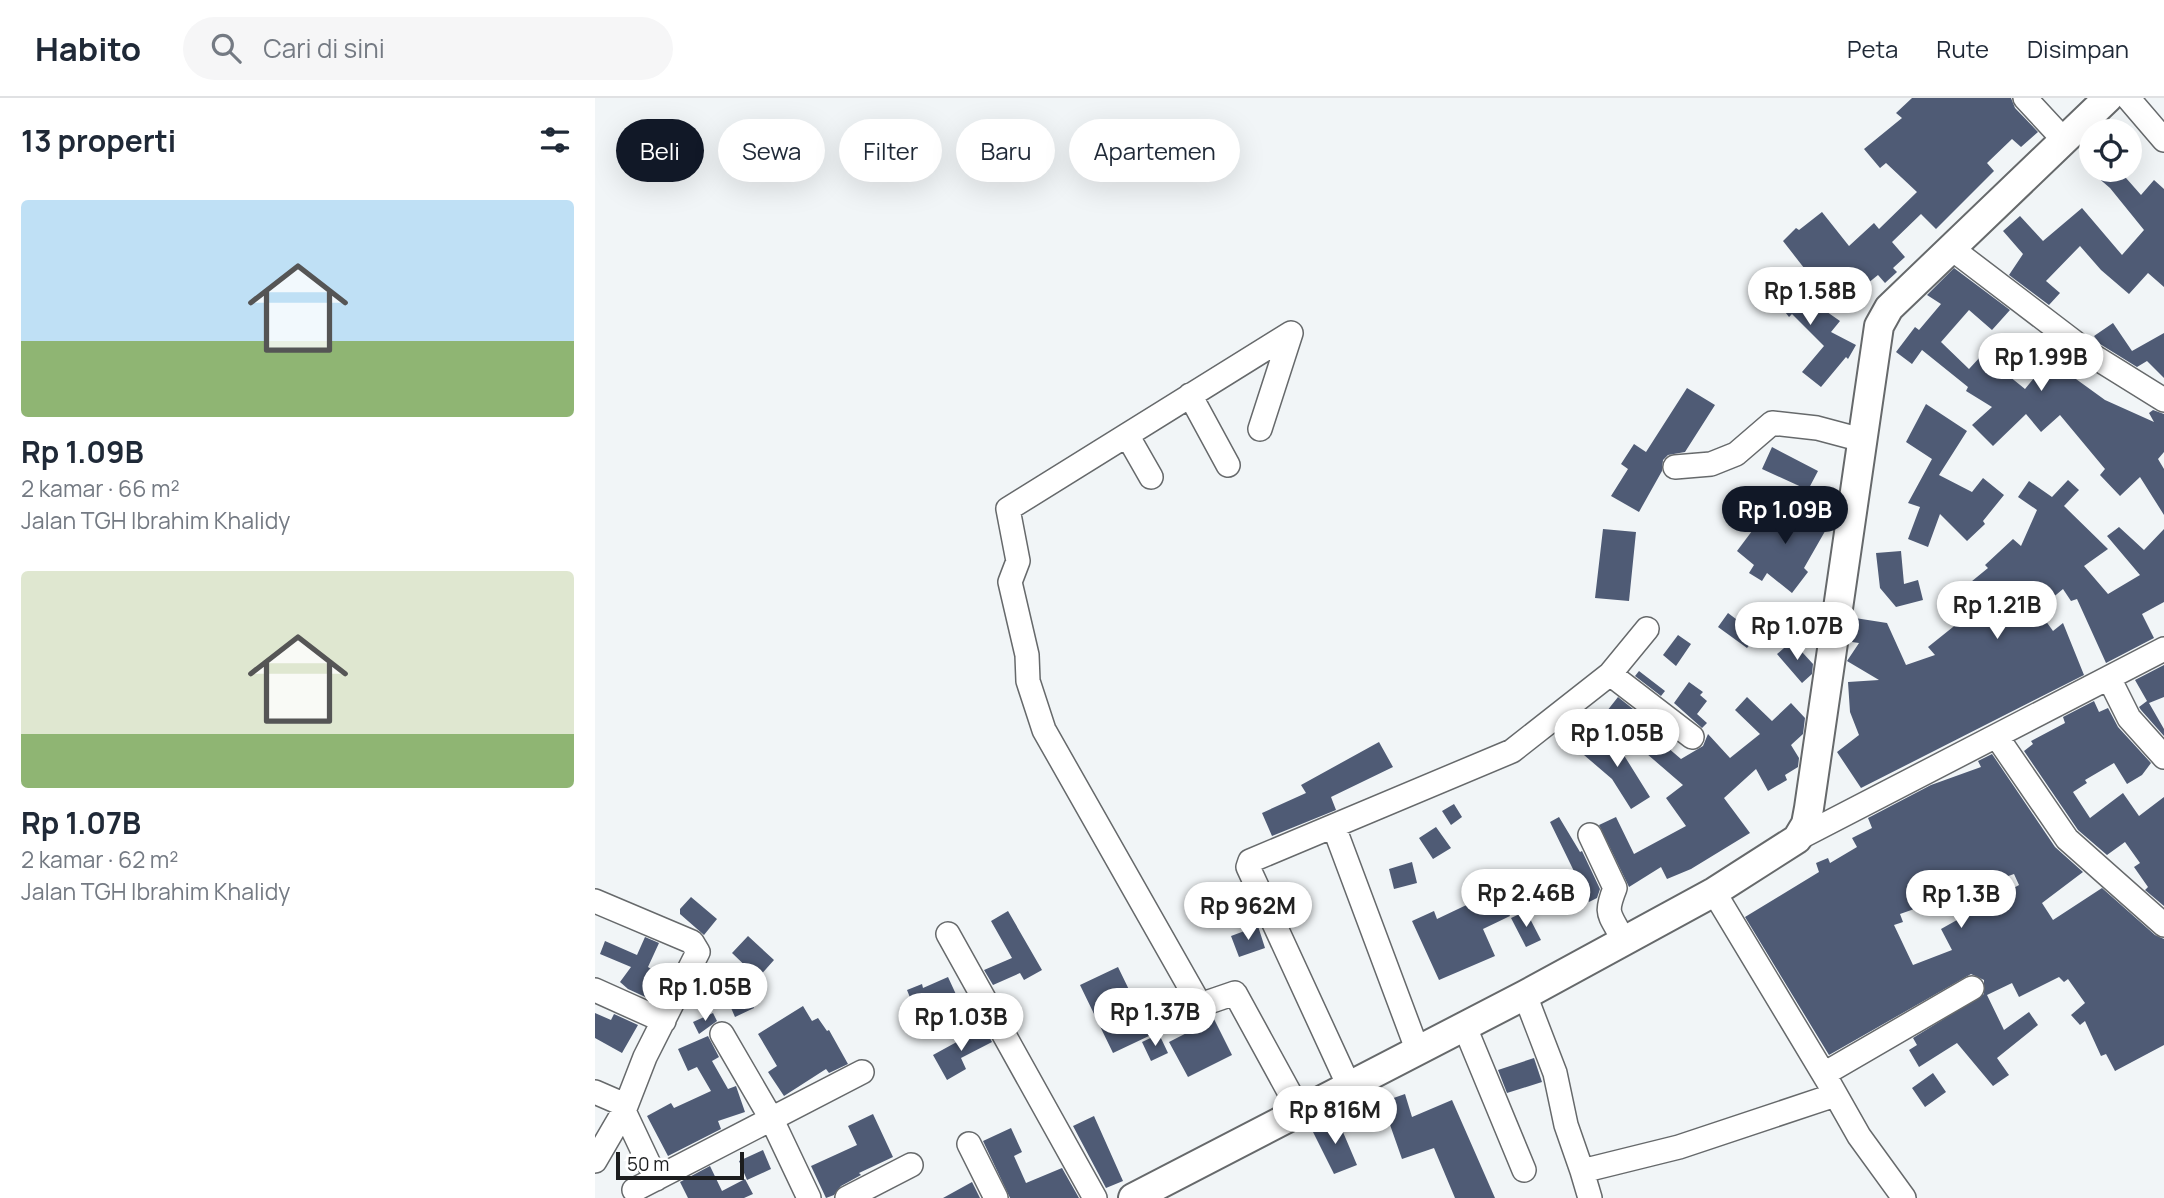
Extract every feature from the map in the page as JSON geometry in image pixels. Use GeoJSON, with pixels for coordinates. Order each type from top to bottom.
{"type":"FeatureCollection","features":[{"type":"Feature","properties":{"kind":"main road"},"geometry":{"type":"LineString","coordinates":[[1133,1198],[1348,1084],[1525,995],[1714,892],[1797,839],[1806,824],[1809,808],[1879,326],[1889,308],[2108,98]]}},
{"type":"Feature","properties":{"kind":"street"},"geometry":{"type":"LineString","coordinates":[[2025,98],[2064,140]]}},
{"type":"Feature","properties":{"kind":"street"},"geometry":{"type":"LineString","coordinates":[[2127,98],[2164,140]]}},
{"type":"Feature","properties":{"kind":"street"},"geometry":{"type":"LineString","coordinates":[[1951,248],[2090,354],[2164,400]]}},
{"type":"Feature","properties":{"kind":"street"},"geometry":{"type":"LineString","coordinates":[[1260,429],[1291,333],[1007,510],[1018,561],[1010,582],[1027,655],[1028,681],[1044,730],[1200,1005],[1235,993],[1299,1110]]}},
{"type":"Feature","properties":{"kind":"street"},"geometry":{"type":"LineString","coordinates":[[1191,395],[1228,465]]}},
{"type":"Feature","properties":{"kind":"street"},"geometry":{"type":"LineString","coordinates":[[1675,467],[1711,464],[1736,454],[1772,423],[1817,428],[1861,440]]}},
{"type":"Feature","properties":{"kind":"street"},"geometry":{"type":"LineString","coordinates":[[1127,435],[1151,477]]}},
{"type":"Feature","properties":{"kind":"street"},"geometry":{"type":"LineString","coordinates":[[1348,1084],[1248,867],[1250,861],[1512,751],[1610,674],[1647,629]]}},
{"type":"Feature","properties":{"kind":"street"},"geometry":{"type":"LineString","coordinates":[[1797,839],[2164,649]]}},
{"type":"Feature","properties":{"kind":"street"},"geometry":{"type":"LineString","coordinates":[[1610,674],[1692,737]]}},
{"type":"Feature","properties":{"kind":"street"},"geometry":{"type":"LineString","coordinates":[[2109,677],[2129,718],[2164,757]]}},
{"type":"Feature","properties":{"kind":"street"},"geometry":{"type":"LineString","coordinates":[[1997,737],[2067,839],[2164,925]]}},
{"type":"Feature","properties":{"kind":"street"},"geometry":{"type":"LineString","coordinates":[[1334,827],[1417,1049]]}},
{"type":"Feature","properties":{"kind":"street"},"geometry":{"type":"LineString","coordinates":[[1590,835],[1615,888],[1607,903],[1623,940]]}},
{"type":"Feature","properties":{"kind":"street"},"geometry":{"type":"LineString","coordinates":[[1714,892],[1864,1144],[1905,1198]]}},
{"type":"Feature","properties":{"kind":"street"},"geometry":{"type":"LineString","coordinates":[[595,901],[697,947],[624,1108],[595,1161]]}},
{"type":"Feature","properties":{"kind":"street"},"geometry":{"type":"LineString","coordinates":[[949,934],[1095,1198]]}},
{"type":"Feature","properties":{"kind":"street"},"geometry":{"type":"LineString","coordinates":[[1823,1074],[1972,988]]}},
{"type":"Feature","properties":{"kind":"street"},"geometry":{"type":"LineString","coordinates":[[595,990],[664,1021]]}},
{"type":"Feature","properties":{"kind":"street"},"geometry":{"type":"LineString","coordinates":[[1525,995],[1555,1073],[1566,1125],[1590,1198]]}},
{"type":"Feature","properties":{"kind":"street"},"geometry":{"type":"LineString","coordinates":[[1464,1025],[1524,1170]]}},
{"type":"Feature","properties":{"kind":"street"},"geometry":{"type":"LineString","coordinates":[[722,1034],[772,1120],[809,1198]]}},
{"type":"Feature","properties":{"kind":"street"},"geometry":{"type":"LineString","coordinates":[[634,1190],[862,1072]]}},
{"type":"Feature","properties":{"kind":"street"},"geometry":{"type":"LineString","coordinates":[[595,1092],[624,1108],[656,1179]]}},
{"type":"Feature","properties":{"kind":"street"},"geometry":{"type":"LineString","coordinates":[[1582,1171],[1691,1143],[1835,1095]]}},
{"type":"Feature","properties":{"kind":"street"},"geometry":{"type":"LineString","coordinates":[[969,1144],[996,1198]]}},
{"type":"Feature","properties":{"kind":"street"},"geometry":{"type":"LineString","coordinates":[[847,1198],[911,1165]]}},
{"type":"Feature","properties":{"kind":"building"},"geometry":{"type":"Polygon","coordinates":[[[1912,98],[2011,98],[2015,108],[2038,132],[2021,147],[2012,139],[1987,163],[1994,171],[1936,229],[1921,214],[1892,242],[1905,257],[1893,268],[1897,272],[1885,283],[1878,275],[1836,309],[1783,241],[1796,228],[1799,230],[1822,212],[1849,246],[1874,223],[1879,229],[1917,192],[1886,163],[1880,168],[1864,149],[1902,118],[1896,113],[1912,98]]]}},
{"type":"Feature","properties":{"kind":"building"},"geometry":{"type":"Polygon","coordinates":[[[2154,180],[2164,189],[2164,287],[2148,273],[2129,294],[2101,270],[2080,246],[2046,281],[2060,293],[2049,305],[2009,275],[2023,254],[2003,231],[2020,216],[2043,241],[2082,208],[2122,255],[2144,230],[2103,182],[2130,182],[2141,195],[2154,180]]]}},
{"type":"Feature","properties":{"kind":"building"},"geometry":{"type":"Polygon","coordinates":[[[1954,268],[2010,310],[1992,330],[1969,310],[1941,342],[1969,369],[1981,356],[1991,365],[2005,349],[2016,357],[2004,372],[2025,389],[2048,361],[2033,349],[2043,336],[2068,355],[2058,366],[2105,400],[2154,422],[2149,413],[2153,410],[2164,414],[2164,452],[2158,459],[2164,469],[2164,515],[2140,477],[2120,496],[2100,475],[2105,469],[2060,415],[2041,432],[2026,414],[1993,446],[1972,425],[1992,407],[1966,391],[1968,387],[1922,350],[1912,364],[1896,352],[1915,327],[1919,330],[1941,304],[1927,295],[1954,268]]]}},
{"type":"Feature","properties":{"kind":"building"},"geometry":{"type":"Polygon","coordinates":[[[1771,273],[1840,321],[1831,332],[1856,345],[1848,359],[1846,357],[1821,387],[1802,372],[1824,346],[1792,314],[1789,317],[1775,299],[1769,307],[1754,296],[1771,273]]]}},
{"type":"Feature","properties":{"kind":"building"},"geometry":{"type":"Polygon","coordinates":[[[2113,323],[2132,351],[2164,333],[2164,378],[2147,361],[2137,367],[2100,344],[2094,336],[2113,323]]]}},
{"type":"Feature","properties":{"kind":"building"},"geometry":{"type":"Polygon","coordinates":[[[1687,388],[1715,405],[1685,452],[1668,455],[1663,460],[1662,471],[1639,512],[1611,496],[1628,469],[1621,464],[1634,444],[1646,452],[1687,388]]]}},
{"type":"Feature","properties":{"kind":"building"},"geometry":{"type":"Polygon","coordinates":[[[1926,404],[1967,431],[1939,475],[1972,492],[1983,478],[2004,495],[1983,521],[1985,524],[1967,541],[1940,514],[1928,547],[1908,539],[1920,507],[1908,503],[1932,459],[1906,442],[1926,404]]]}},
{"type":"Feature","properties":{"kind":"building"},"geometry":{"type":"Polygon","coordinates":[[[1772,447],[1818,471],[1808,490],[1762,469],[1772,447]]]}},
{"type":"Feature","properties":{"kind":"building"},"geometry":{"type":"Polygon","coordinates":[[[2068,480],[2079,490],[2064,506],[2108,549],[2084,566],[2108,594],[2140,575],[2107,536],[2119,527],[2144,550],[2164,529],[2164,602],[2142,614],[2154,638],[2106,663],[2077,599],[2071,601],[2063,589],[2038,610],[2053,631],[2063,623],[2084,675],[1861,788],[1837,752],[1859,735],[1850,712],[1848,682],[1879,680],[1847,661],[1859,643],[1852,642],[1855,618],[1887,623],[1906,665],[1935,655],[1928,647],[1958,623],[1944,604],[1988,568],[1985,565],[2013,539],[2021,546],[2037,510],[2018,497],[2029,481],[2052,497],[2068,480]]]}},
{"type":"Feature","properties":{"kind":"building"},"geometry":{"type":"Polygon","coordinates":[[[1805,504],[1832,519],[1804,568],[1808,572],[1792,593],[1767,573],[1762,581],[1749,573],[1754,565],[1737,551],[1755,527],[1760,531],[1773,508],[1795,521],[1805,504]]]}},
{"type":"Feature","properties":{"kind":"building"},"geometry":{"type":"Polygon","coordinates":[[[1603,529],[1636,532],[1629,601],[1595,598],[1603,529]]]}},
{"type":"Feature","properties":{"kind":"building"},"geometry":{"type":"Polygon","coordinates":[[[1901,551],[1904,584],[1918,580],[1923,600],[1896,607],[1880,588],[1876,553],[1901,551]]]}},
{"type":"Feature","properties":{"kind":"building"},"geometry":{"type":"Polygon","coordinates":[[[1728,613],[1757,635],[1747,648],[1718,627],[1728,613]]]}},
{"type":"Feature","properties":{"kind":"building"},"geometry":{"type":"Polygon","coordinates":[[[1678,635],[1691,644],[1676,666],[1663,655],[1678,635]]]}},
{"type":"Feature","properties":{"kind":"building"},"geometry":{"type":"Polygon","coordinates":[[[1792,641],[1813,664],[1812,674],[1802,683],[1777,654],[1792,641]]]}},
{"type":"Feature","properties":{"kind":"building"},"geometry":{"type":"Polygon","coordinates":[[[2164,665],[2164,697],[2149,703],[2164,729],[2164,736],[2139,707],[2147,701],[2135,680],[2164,665]]]}},
{"type":"Feature","properties":{"kind":"building"},"geometry":{"type":"Polygon","coordinates":[[[1639,671],[1665,691],[1661,696],[1635,676],[1639,671]]]}},
{"type":"Feature","properties":{"kind":"building"},"geometry":{"type":"Polygon","coordinates":[[[1689,682],[1703,692],[1700,695],[1707,701],[1697,714],[1707,723],[1702,728],[1674,703],[1689,682]]]}},
{"type":"Feature","properties":{"kind":"building"},"geometry":{"type":"Polygon","coordinates":[[[1618,697],[1643,717],[1639,723],[1681,759],[1703,746],[1708,734],[1730,758],[1760,734],[1735,710],[1747,697],[1772,721],[1791,703],[1805,718],[1803,734],[1791,745],[1799,758],[1798,767],[1785,775],[1787,780],[1768,791],[1756,769],[1724,798],[1750,833],[1691,869],[1667,879],[1661,867],[1629,887],[1599,825],[1616,817],[1634,854],[1686,826],[1666,798],[1683,785],[1603,716],[1618,697]]]}},
{"type":"Feature","properties":{"kind":"building"},"geometry":{"type":"Polygon","coordinates":[[[2094,701],[2099,712],[2108,708],[2118,727],[2151,763],[2142,775],[2127,784],[2114,763],[2085,780],[2087,783],[2073,792],[2090,818],[2123,793],[2139,816],[2164,797],[2164,906],[2145,890],[2148,887],[2134,867],[2140,863],[2125,842],[2107,855],[2078,830],[2024,751],[2033,744],[2031,741],[2065,723],[2063,717],[2094,701]]]}},
{"type":"Feature","properties":{"kind":"building"},"geometry":{"type":"Polygon","coordinates":[[[1607,728],[1650,797],[1631,809],[1612,779],[1584,755],[1607,728]]]}},
{"type":"Feature","properties":{"kind":"building"},"geometry":{"type":"Polygon","coordinates":[[[1379,742],[1393,767],[1331,797],[1336,810],[1272,836],[1262,813],[1306,793],[1301,785],[1379,742]]]}},
{"type":"Feature","properties":{"kind":"building"},"geometry":{"type":"Polygon","coordinates":[[[1992,754],[2055,847],[2083,872],[2042,903],[2053,920],[2102,888],[2155,935],[2164,939],[2164,1045],[2115,1071],[2106,1054],[2101,1056],[2085,1021],[2080,1025],[2071,1015],[2085,1003],[2068,979],[2064,982],[2059,977],[2019,997],[2012,983],[1987,995],[2004,1030],[2029,1012],[2038,1025],[1997,1058],[2009,1075],[1993,1086],[1957,1043],[1919,1067],[1909,1050],[1917,1045],[1913,1038],[1984,994],[1984,980],[1971,974],[1829,1055],[1745,917],[1819,872],[1816,863],[1828,858],[1830,863],[1857,847],[1852,838],[1872,828],[1868,818],[1931,785],[1981,767],[1978,761],[1992,754]],[[2014,874],[1900,914],[1903,922],[1894,925],[1913,965],[1952,950],[1941,929],[2019,885],[2014,874]]]}},
{"type":"Feature","properties":{"kind":"building"},"geometry":{"type":"Polygon","coordinates":[[[1454,804],[1462,817],[1451,825],[1442,811],[1454,804]]]}},
{"type":"Feature","properties":{"kind":"building"},"geometry":{"type":"Polygon","coordinates":[[[1559,817],[1580,852],[1582,851],[1600,889],[1597,898],[1589,902],[1550,822],[1559,817]]]}},
{"type":"Feature","properties":{"kind":"building"},"geometry":{"type":"Polygon","coordinates":[[[1436,827],[1451,848],[1433,859],[1419,838],[1436,827]]]}},
{"type":"Feature","properties":{"kind":"building"},"geometry":{"type":"Polygon","coordinates":[[[1412,862],[1417,883],[1394,889],[1389,869],[1412,862]]]}},
{"type":"Feature","properties":{"kind":"building"},"geometry":{"type":"Polygon","coordinates":[[[1498,890],[1510,916],[1483,929],[1495,956],[1439,980],[1412,921],[1434,911],[1437,919],[1498,890]]]}},
{"type":"Feature","properties":{"kind":"building"},"geometry":{"type":"Polygon","coordinates":[[[691,897],[717,919],[704,935],[680,914],[680,909],[691,897]]]}},
{"type":"Feature","properties":{"kind":"building"},"geometry":{"type":"Polygon","coordinates":[[[1008,911],[1042,970],[1024,980],[1020,973],[993,985],[984,970],[1012,958],[991,921],[1008,911]]]}},
{"type":"Feature","properties":{"kind":"building"},"geometry":{"type":"Polygon","coordinates":[[[1526,911],[1541,940],[1526,947],[1511,918],[1526,911]]]}},
{"type":"Feature","properties":{"kind":"building"},"geometry":{"type":"Polygon","coordinates":[[[1258,926],[1265,948],[1239,957],[1231,936],[1258,926]]]}},
{"type":"Feature","properties":{"kind":"building"},"geometry":{"type":"Polygon","coordinates":[[[748,936],[774,960],[758,978],[732,953],[748,936]]]}},
{"type":"Feature","properties":{"kind":"building"},"geometry":{"type":"Polygon","coordinates":[[[645,937],[659,943],[648,967],[668,980],[654,1001],[628,989],[620,982],[631,967],[600,954],[605,941],[637,955],[645,937]]]}},
{"type":"Feature","properties":{"kind":"building"},"geometry":{"type":"Polygon","coordinates":[[[1118,967],[1151,1035],[1113,1053],[1080,985],[1118,967]]]}},
{"type":"Feature","properties":{"kind":"building"},"geometry":{"type":"Polygon","coordinates":[[[948,977],[960,1003],[919,1020],[907,990],[922,984],[923,988],[948,977]]]}},
{"type":"Feature","properties":{"kind":"building"},"geometry":{"type":"Polygon","coordinates":[[[748,993],[754,1008],[735,1017],[728,1001],[748,993]]]}},
{"type":"Feature","properties":{"kind":"building"},"geometry":{"type":"Polygon","coordinates":[[[803,1006],[812,1021],[818,1018],[827,1031],[829,1030],[848,1064],[829,1073],[826,1069],[784,1096],[768,1072],[777,1066],[758,1034],[803,1006]]]}},
{"type":"Feature","properties":{"kind":"building"},"geometry":{"type":"Polygon","coordinates":[[[595,1013],[611,1020],[614,1014],[638,1025],[622,1053],[595,1038],[595,1013]]]}},
{"type":"Feature","properties":{"kind":"building"},"geometry":{"type":"Polygon","coordinates":[[[713,1013],[717,1021],[699,1034],[693,1022],[713,1013]]]}},
{"type":"Feature","properties":{"kind":"building"},"geometry":{"type":"Polygon","coordinates":[[[1214,1019],[1232,1055],[1188,1077],[1169,1042],[1214,1019]]]}},
{"type":"Feature","properties":{"kind":"building"},"geometry":{"type":"Polygon","coordinates":[[[984,1027],[992,1042],[961,1058],[966,1069],[947,1080],[933,1055],[984,1027]]]}},
{"type":"Feature","properties":{"kind":"building"},"geometry":{"type":"Polygon","coordinates":[[[1159,1034],[1168,1053],[1151,1061],[1142,1042],[1159,1034]]]}},
{"type":"Feature","properties":{"kind":"building"},"geometry":{"type":"Polygon","coordinates":[[[708,1036],[719,1057],[712,1061],[728,1089],[736,1086],[745,1112],[718,1121],[721,1129],[668,1156],[647,1116],[671,1103],[674,1108],[711,1091],[697,1067],[688,1071],[678,1049],[708,1036]]]}},
{"type":"Feature","properties":{"kind":"building"},"geometry":{"type":"Polygon","coordinates":[[[1534,1058],[1542,1082],[1507,1093],[1498,1070],[1534,1058]]]}},
{"type":"Feature","properties":{"kind":"building"},"geometry":{"type":"Polygon","coordinates":[[[1933,1073],[1946,1092],[1925,1107],[1912,1088],[1933,1073]]]}},
{"type":"Feature","properties":{"kind":"building"},"geometry":{"type":"Polygon","coordinates":[[[1405,1094],[1412,1117],[1452,1100],[1495,1198],[1455,1198],[1434,1148],[1402,1159],[1382,1102],[1405,1094]]]}},
{"type":"Feature","properties":{"kind":"building"},"geometry":{"type":"Polygon","coordinates":[[[873,1114],[893,1157],[859,1173],[861,1175],[826,1198],[811,1166],[857,1145],[848,1126],[873,1114]]]}},
{"type":"Feature","properties":{"kind":"building"},"geometry":{"type":"Polygon","coordinates":[[[1094,1116],[1123,1181],[1106,1188],[1073,1126],[1094,1116]]]}},
{"type":"Feature","properties":{"kind":"building"},"geometry":{"type":"Polygon","coordinates":[[[1337,1118],[1357,1165],[1334,1174],[1312,1130],[1337,1118]]]}},
{"type":"Feature","properties":{"kind":"building"},"geometry":{"type":"Polygon","coordinates":[[[1011,1128],[1022,1152],[1014,1156],[1026,1183],[1062,1168],[1079,1198],[1010,1198],[983,1141],[1011,1128]]]}},
{"type":"Feature","properties":{"kind":"building"},"geometry":{"type":"Polygon","coordinates":[[[763,1150],[771,1169],[747,1180],[739,1161],[763,1150]]]}},
{"type":"Feature","properties":{"kind":"building"},"geometry":{"type":"Polygon","coordinates":[[[710,1166],[722,1191],[745,1179],[753,1194],[744,1198],[688,1198],[680,1182],[710,1166]]]}},
{"type":"Feature","properties":{"kind":"building"},"geometry":{"type":"Polygon","coordinates":[[[972,1182],[980,1198],[943,1198],[972,1182]]]}}]}
